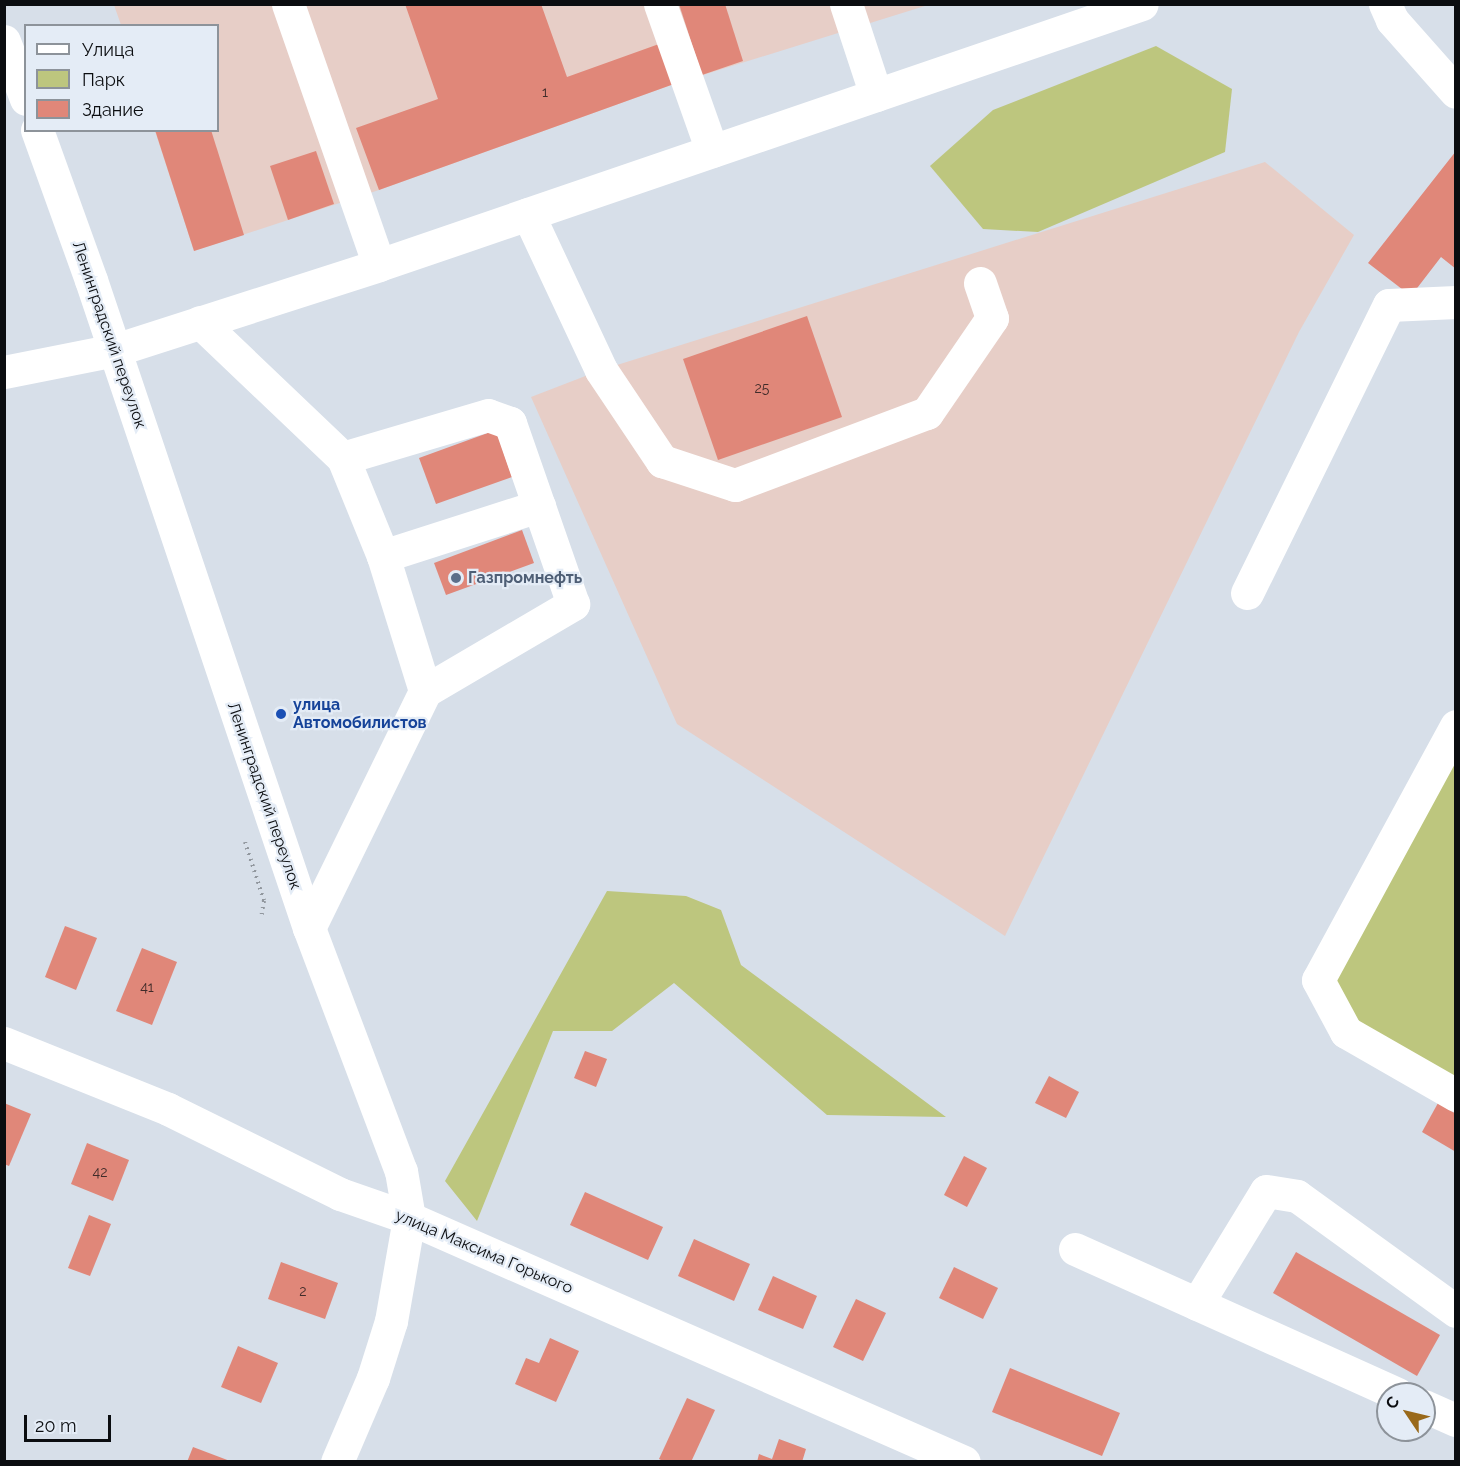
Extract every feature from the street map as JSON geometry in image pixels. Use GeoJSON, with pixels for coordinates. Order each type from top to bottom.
{"type":"FeatureCollection","features":[{"type":"Feature","properties":{"kind":"street"},"geometry":{"type":"LineString","coordinates":[[288,4],[379,265]]}},
{"type":"Feature","properties":{"kind":"street"},"geometry":{"type":"LineString","coordinates":[[660,4],[712,151]]}},
{"type":"Feature","properties":{"kind":"street"},"geometry":{"type":"LineString","coordinates":[[846,4],[876,95]]}},
{"type":"Feature","properties":{"kind":"street"},"geometry":{"type":"LineString","coordinates":[[4,372],[115,350],[379,265],[1142,4]]}},
{"type":"Feature","properties":{"kind":"street"},"geometry":{"type":"LineString","coordinates":[[1385,4],[1392,20],[1455,92]]}},
{"type":"Feature","properties":{"kind":"street"},"geometry":{"type":"LineString","coordinates":[[4,41],[24,94]]}},
{"type":"Feature","properties":{"kind":"street","name":"Ленинградский переулок"},"geometry":{"type":"LineString","coordinates":[[38,132],[115,350],[309,928],[401,1171],[409,1218],[391,1321],[373,1378],[337,1461]]}},
{"type":"Feature","properties":{"kind":"street"},"geometry":{"type":"LineString","coordinates":[[528,214],[601,370],[662,462],[735,486],[927,413],[992,318],[980,283]]}},
{"type":"Feature","properties":{"kind":"street"},"geometry":{"type":"LineString","coordinates":[[1247,593],[1389,304],[1455,302]]}},
{"type":"Feature","properties":{"kind":"street"},"geometry":{"type":"LineString","coordinates":[[200,322],[343,458],[383,556],[425,691]]}},
{"type":"Feature","properties":{"kind":"street"},"geometry":{"type":"LineString","coordinates":[[309,928],[425,691],[573,604],[510,423],[488,415],[343,458]]}},
{"type":"Feature","properties":{"kind":"street"},"geometry":{"type":"LineString","coordinates":[[383,556],[539,506]]}},
{"type":"Feature","properties":{"kind":"street"},"geometry":{"type":"LineString","coordinates":[[1455,726],[1318,980],[1346,1032],[1455,1095]]}},
{"type":"Feature","properties":{"kind":"street","name":"улица Максима Горького"},"geometry":{"type":"LineString","coordinates":[[4,1043],[168,1109],[340,1194],[409,1218],[964,1461]]}},
{"type":"Feature","properties":{"kind":"street"},"geometry":{"type":"LineString","coordinates":[[1197,1304],[1266,1191],[1297,1196],[1455,1311]]}},
{"type":"Feature","properties":{"kind":"street"},"geometry":{"type":"LineString","coordinates":[[1075,1250],[1376,1385]]}},
{"type":"Feature","properties":{"kind":"street"},"geometry":{"type":"LineString","coordinates":[[1436,1411],[1455,1420]]}},
{"type":"Feature","properties":{"kind":"path"},"geometry":{"type":"LineString","coordinates":[[244,836],[247,857],[264,901],[261,918]]}},
{"type":"Feature","properties":{"kind":"shaded area"},"geometry":{"type":"Polygon","coordinates":[[[114,5],[928,5],[674,84],[379,190],[194,251],[155,132],[219,132],[219,24],[121,24],[114,5]]]}},
{"type":"Feature","properties":{"kind":"shaded area"},"geometry":{"type":"Polygon","coordinates":[[[1265,162],[1354,235],[1299,332],[1005,936],[677,724],[531,397],[601,370],[1265,162]]]}},
{"type":"Feature","properties":{"kind":"green space"},"geometry":{"type":"Polygon","coordinates":[[[1156,46],[1232,89],[1225,152],[1038,232],[983,229],[930,166],[993,110],[1156,46]]]}},
{"type":"Feature","properties":{"kind":"green space"},"geometry":{"type":"Polygon","coordinates":[[[1455,758],[1455,1082],[1349,1020],[1331,987],[1455,758]]]}},
{"type":"Feature","properties":{"kind":"green space"},"geometry":{"type":"Polygon","coordinates":[[[607,891],[686,896],[721,910],[741,965],[946,1117],[827,1115],[674,983],[612,1031],[553,1031],[477,1221],[445,1181],[607,891]]]}},
{"type":"Feature","properties":{"kind":"building"},"geometry":{"type":"Polygon","coordinates":[[[405,4],[541,4],[567,77],[659,44],[674,84],[379,190],[356,128],[438,99],[405,4]]]}},
{"type":"Feature","properties":{"kind":"building"},"geometry":{"type":"Polygon","coordinates":[[[679,4],[725,4],[743,61],[702,75],[679,4]]]}},
{"type":"Feature","properties":{"kind":"building"},"geometry":{"type":"Polygon","coordinates":[[[156,132],[212,132],[244,235],[194,251],[156,132]]]}},
{"type":"Feature","properties":{"kind":"building"},"geometry":{"type":"Polygon","coordinates":[[[316,151],[334,204],[288,220],[270,166],[316,151]]]}},
{"type":"Feature","properties":{"kind":"building"},"geometry":{"type":"Polygon","coordinates":[[[1456,151],[1456,269],[1441,257],[1411,296],[1368,263],[1456,151]]]}},
{"type":"Feature","properties":{"kind":"building"},"geometry":{"type":"Polygon","coordinates":[[[807,316],[842,417],[718,460],[683,359],[807,316]]]}},
{"type":"Feature","properties":{"kind":"building"},"geometry":{"type":"Polygon","coordinates":[[[496,430],[512,477],[436,504],[419,458],[496,430]]]}},
{"type":"Feature","properties":{"kind":"building"},"geometry":{"type":"Polygon","coordinates":[[[522,530],[534,563],[446,595],[434,563],[522,530]]]}},
{"type":"Feature","properties":{"kind":"building"},"geometry":{"type":"Polygon","coordinates":[[[65,926],[97,938],[76,990],[45,977],[65,926]]]}},
{"type":"Feature","properties":{"kind":"building"},"geometry":{"type":"Polygon","coordinates":[[[142,948],[177,962],[152,1025],[116,1011],[142,948]]]}},
{"type":"Feature","properties":{"kind":"building"},"geometry":{"type":"Polygon","coordinates":[[[585,1051],[607,1059],[596,1087],[574,1078],[585,1051]]]}},
{"type":"Feature","properties":{"kind":"building"},"geometry":{"type":"Polygon","coordinates":[[[1049,1076],[1079,1092],[1066,1118],[1035,1103],[1049,1076]]]}},
{"type":"Feature","properties":{"kind":"building"},"geometry":{"type":"Polygon","coordinates":[[[4,1103],[31,1114],[9,1166],[4,1164],[4,1103]]]}},
{"type":"Feature","properties":{"kind":"building"},"geometry":{"type":"Polygon","coordinates":[[[1438,1103],[1456,1114],[1456,1152],[1422,1132],[1438,1103]]]}},
{"type":"Feature","properties":{"kind":"building"},"geometry":{"type":"Polygon","coordinates":[[[87,1143],[129,1160],[113,1201],[71,1184],[87,1143]]]}},
{"type":"Feature","properties":{"kind":"building"},"geometry":{"type":"Polygon","coordinates":[[[964,1156],[987,1168],[967,1207],[944,1195],[964,1156]]]}},
{"type":"Feature","properties":{"kind":"building"},"geometry":{"type":"Polygon","coordinates":[[[585,1192],[663,1227],[648,1260],[570,1225],[585,1192]]]}},
{"type":"Feature","properties":{"kind":"building"},"geometry":{"type":"Polygon","coordinates":[[[89,1215],[111,1224],[90,1276],[68,1268],[89,1215]]]}},
{"type":"Feature","properties":{"kind":"building"},"geometry":{"type":"Polygon","coordinates":[[[694,1239],[750,1264],[734,1301],[678,1276],[694,1239]]]}},
{"type":"Feature","properties":{"kind":"building"},"geometry":{"type":"Polygon","coordinates":[[[1296,1252],[1440,1335],[1417,1376],[1273,1293],[1296,1252]]]}},
{"type":"Feature","properties":{"kind":"building"},"geometry":{"type":"Polygon","coordinates":[[[281,1262],[338,1283],[325,1319],[268,1299],[281,1262]]]}},
{"type":"Feature","properties":{"kind":"building"},"geometry":{"type":"Polygon","coordinates":[[[954,1267],[998,1288],[983,1319],[939,1298],[954,1267]]]}},
{"type":"Feature","properties":{"kind":"building"},"geometry":{"type":"Polygon","coordinates":[[[773,1276],[817,1296],[803,1329],[758,1310],[773,1276]]]}},
{"type":"Feature","properties":{"kind":"building"},"geometry":{"type":"Polygon","coordinates":[[[856,1299],[886,1313],[863,1361],[833,1347],[856,1299]]]}},
{"type":"Feature","properties":{"kind":"building"},"geometry":{"type":"Polygon","coordinates":[[[550,1338],[579,1351],[556,1402],[515,1384],[526,1358],[539,1363],[550,1338]]]}},
{"type":"Feature","properties":{"kind":"building"},"geometry":{"type":"Polygon","coordinates":[[[238,1346],[278,1363],[261,1403],[221,1387],[238,1346]]]}},
{"type":"Feature","properties":{"kind":"building"},"geometry":{"type":"Polygon","coordinates":[[[1010,1368],[1120,1413],[1102,1456],[992,1412],[1010,1368]]]}},
{"type":"Feature","properties":{"kind":"building"},"geometry":{"type":"Polygon","coordinates":[[[687,1398],[715,1410],[691,1462],[665,1462],[659,1459],[687,1398]]]}},
{"type":"Feature","properties":{"kind":"building"},"geometry":{"type":"Polygon","coordinates":[[[779,1439],[806,1449],[802,1462],[757,1462],[759,1454],[772,1459],[779,1439]]]}},
{"type":"Feature","properties":{"kind":"building"},"geometry":{"type":"Polygon","coordinates":[[[193,1447],[230,1461],[230,1462],[187,1462],[193,1447]]]}},
{"type":"Feature","properties":{"kind":"place","name":"Газпромнефть"},"geometry":{"type":"Point","coordinates":[456,578]}},
{"type":"Feature","properties":{"kind":"place","name":"улица Автомобилистов"},"geometry":{"type":"Point","coordinates":[281,714]}}]}
